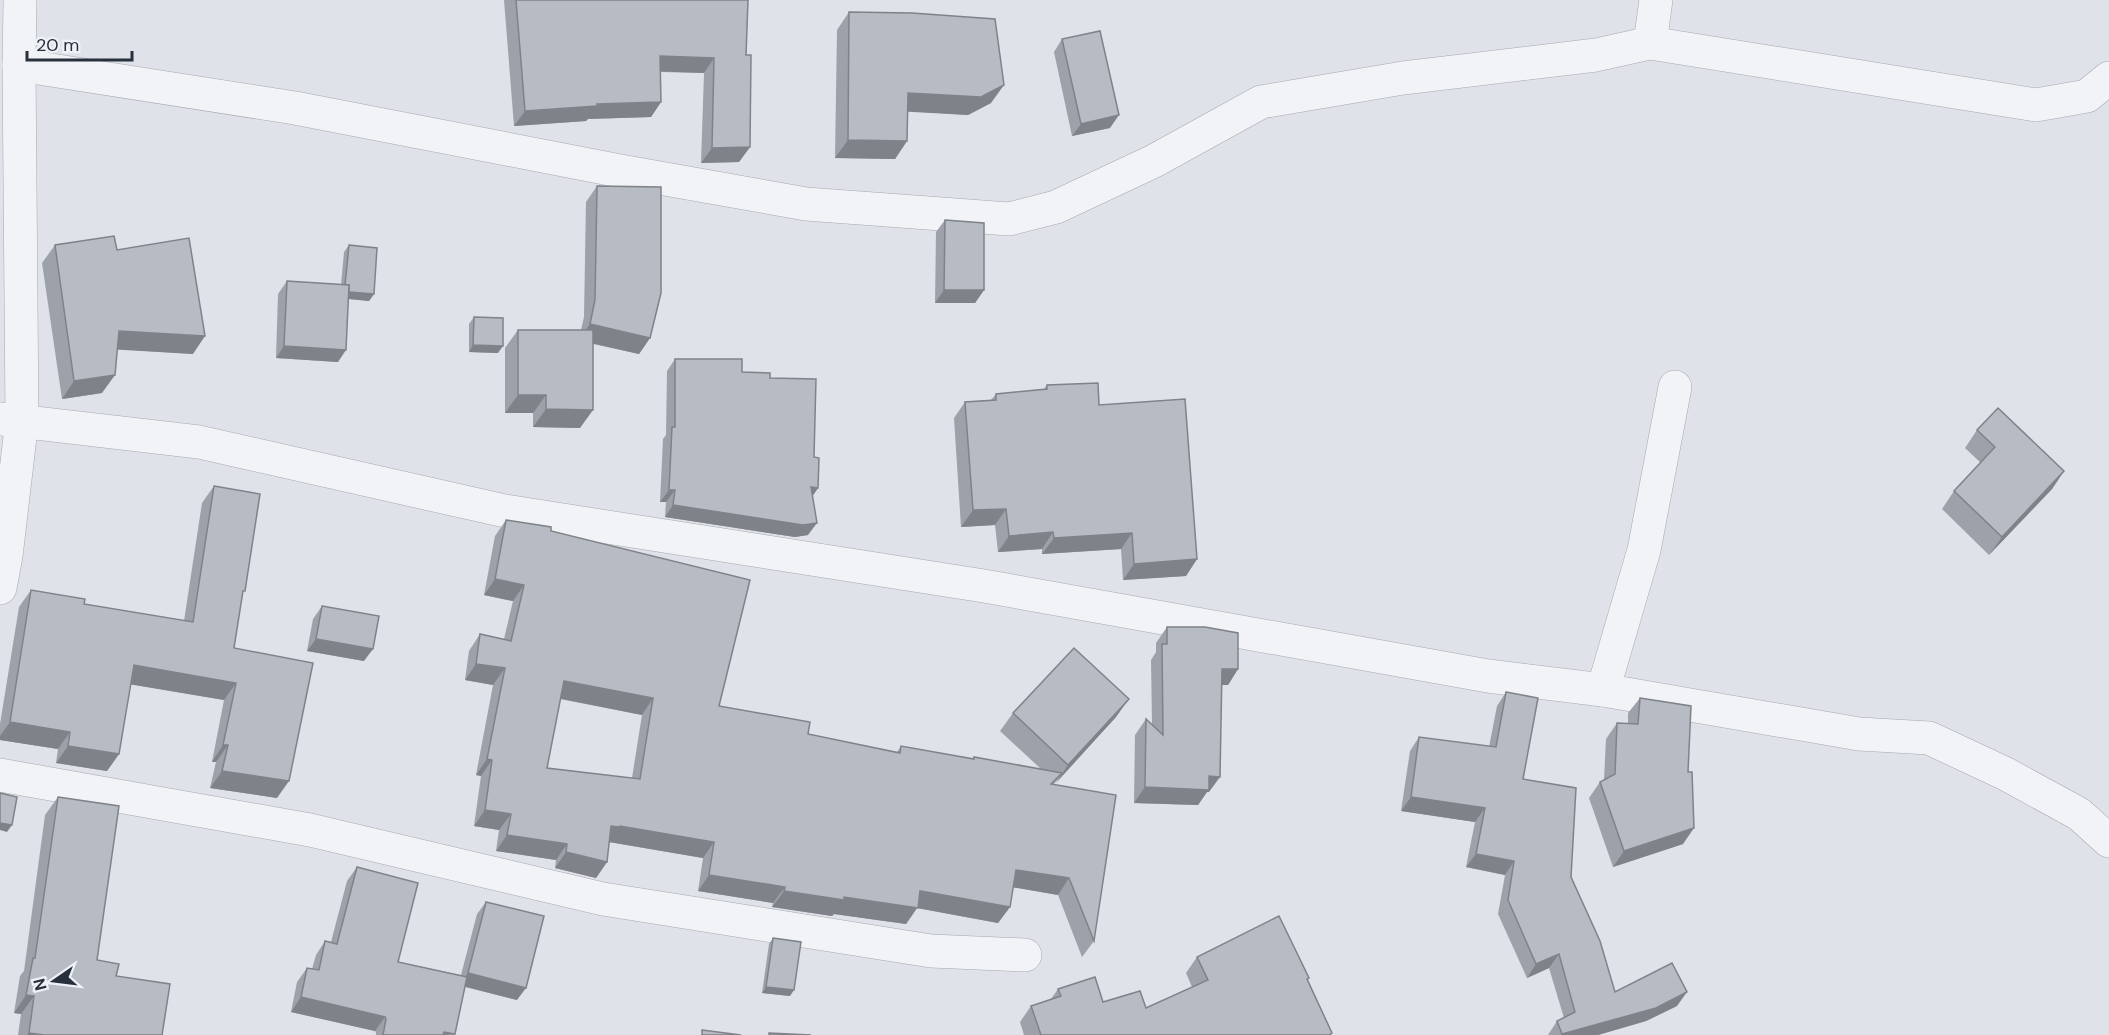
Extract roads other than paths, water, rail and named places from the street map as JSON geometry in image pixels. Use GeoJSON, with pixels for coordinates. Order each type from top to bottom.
{"type":"FeatureCollection","features":[{"type":"Feature","properties":{"kind":"street"},"geometry":{"type":"LineString","coordinates":[[0,588],[6,556],[11,420],[12,73],[20,0]]}},
{"type":"Feature","properties":{"kind":"street"},"geometry":{"type":"LineString","coordinates":[[1650,43],[1656,0]]}},
{"type":"Feature","properties":{"kind":"street"},"geometry":{"type":"LineString","coordinates":[[12,73],[295,108],[620,171],[806,204],[1008,219],[1056,207],[1154,161],[1261,102],[1403,78],[1596,56],[1650,43],[2036,105],[2086,96],[2109,78]]}},
{"type":"Feature","properties":{"kind":"street"},"geometry":{"type":"LineString","coordinates":[[1603,690],[1644,550],[1675,387]]}},
{"type":"Feature","properties":{"kind":"street"},"geometry":{"type":"LineString","coordinates":[[11,420],[200,442],[505,511],[984,586],[1488,676],[1603,690],[1859,734],[1929,738],[2006,774],[2079,814],[2109,841]]}},
{"type":"Feature","properties":{"kind":"street"},"geometry":{"type":"LineString","coordinates":[[0,775],[310,830],[603,899],[931,951],[1026,955]]}}]}
